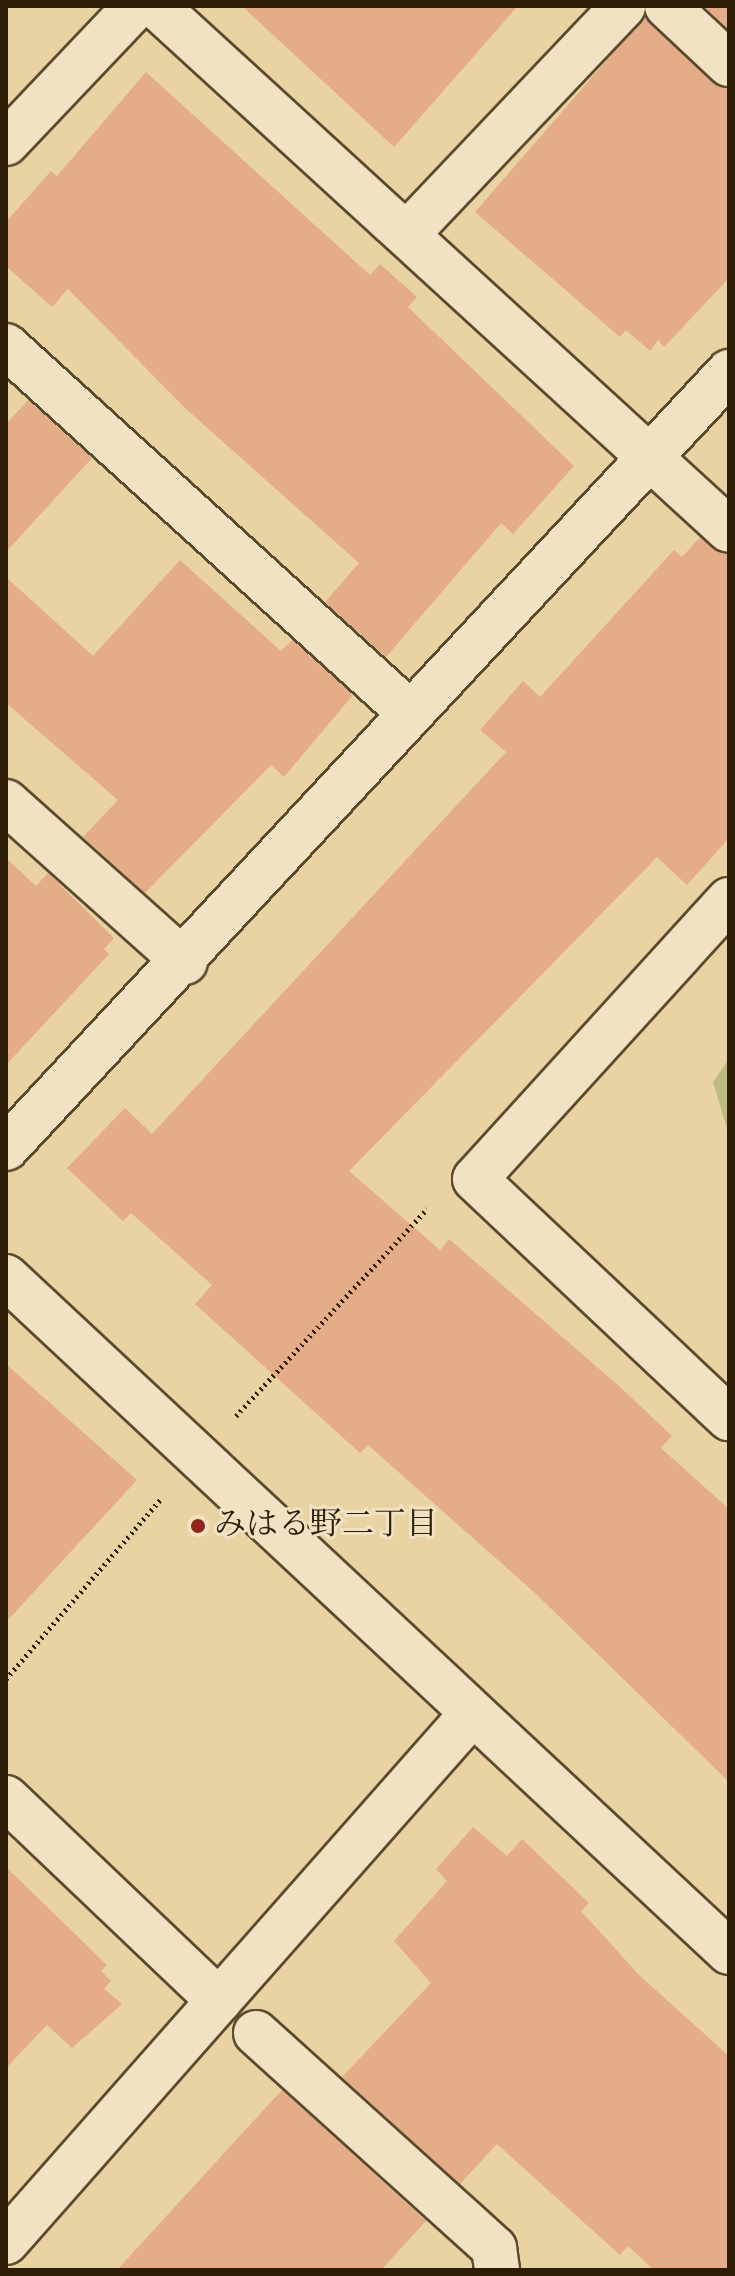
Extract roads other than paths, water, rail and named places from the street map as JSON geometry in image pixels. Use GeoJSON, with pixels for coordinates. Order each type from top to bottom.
{"type":"FeatureCollection","features":[{"type":"Feature","properties":{"kind":"street"},"geometry":{"type":"LineString","coordinates":[[6,143],[136,6]]}},
{"type":"Feature","properties":{"kind":"street"},"geometry":{"type":"LineString","coordinates":[[156,6],[729,530]]}},
{"type":"Feature","properties":{"kind":"street"},"geometry":{"type":"LineString","coordinates":[[407,234],[623,6]]}},
{"type":"Feature","properties":{"kind":"street"},"geometry":{"type":"LineString","coordinates":[[667,6],[729,64]]}},
{"type":"Feature","properties":{"kind":"street"},"geometry":{"type":"LineString","coordinates":[[6,346],[411,714]]}},
{"type":"Feature","properties":{"kind":"street"},"geometry":{"type":"LineString","coordinates":[[6,1148],[185,962],[729,372]]}},
{"type":"Feature","properties":{"kind":"street"},"geometry":{"type":"LineString","coordinates":[[6,802],[185,962]]}},
{"type":"Feature","properties":{"kind":"street"},"geometry":{"type":"LineString","coordinates":[[729,900],[475,1179],[729,1418]]}},
{"type":"Feature","properties":{"kind":"street"},"geometry":{"type":"LineString","coordinates":[[6,1277],[470,1716],[729,1952]]}},
{"type":"Feature","properties":{"kind":"street"},"geometry":{"type":"LineString","coordinates":[[6,2242],[470,1716]]}},
{"type":"Feature","properties":{"kind":"street"},"geometry":{"type":"LineString","coordinates":[[6,1798],[219,2001]]}},
{"type":"Feature","properties":{"kind":"street"},"geometry":{"type":"LineString","coordinates":[[256,2033],[494,2248],[497,2270]]}},
{"type":"Feature","properties":{"kind":"place","name":"みはる野二丁目"},"geometry":{"type":"Point","coordinates":[198,1526]}}]}
